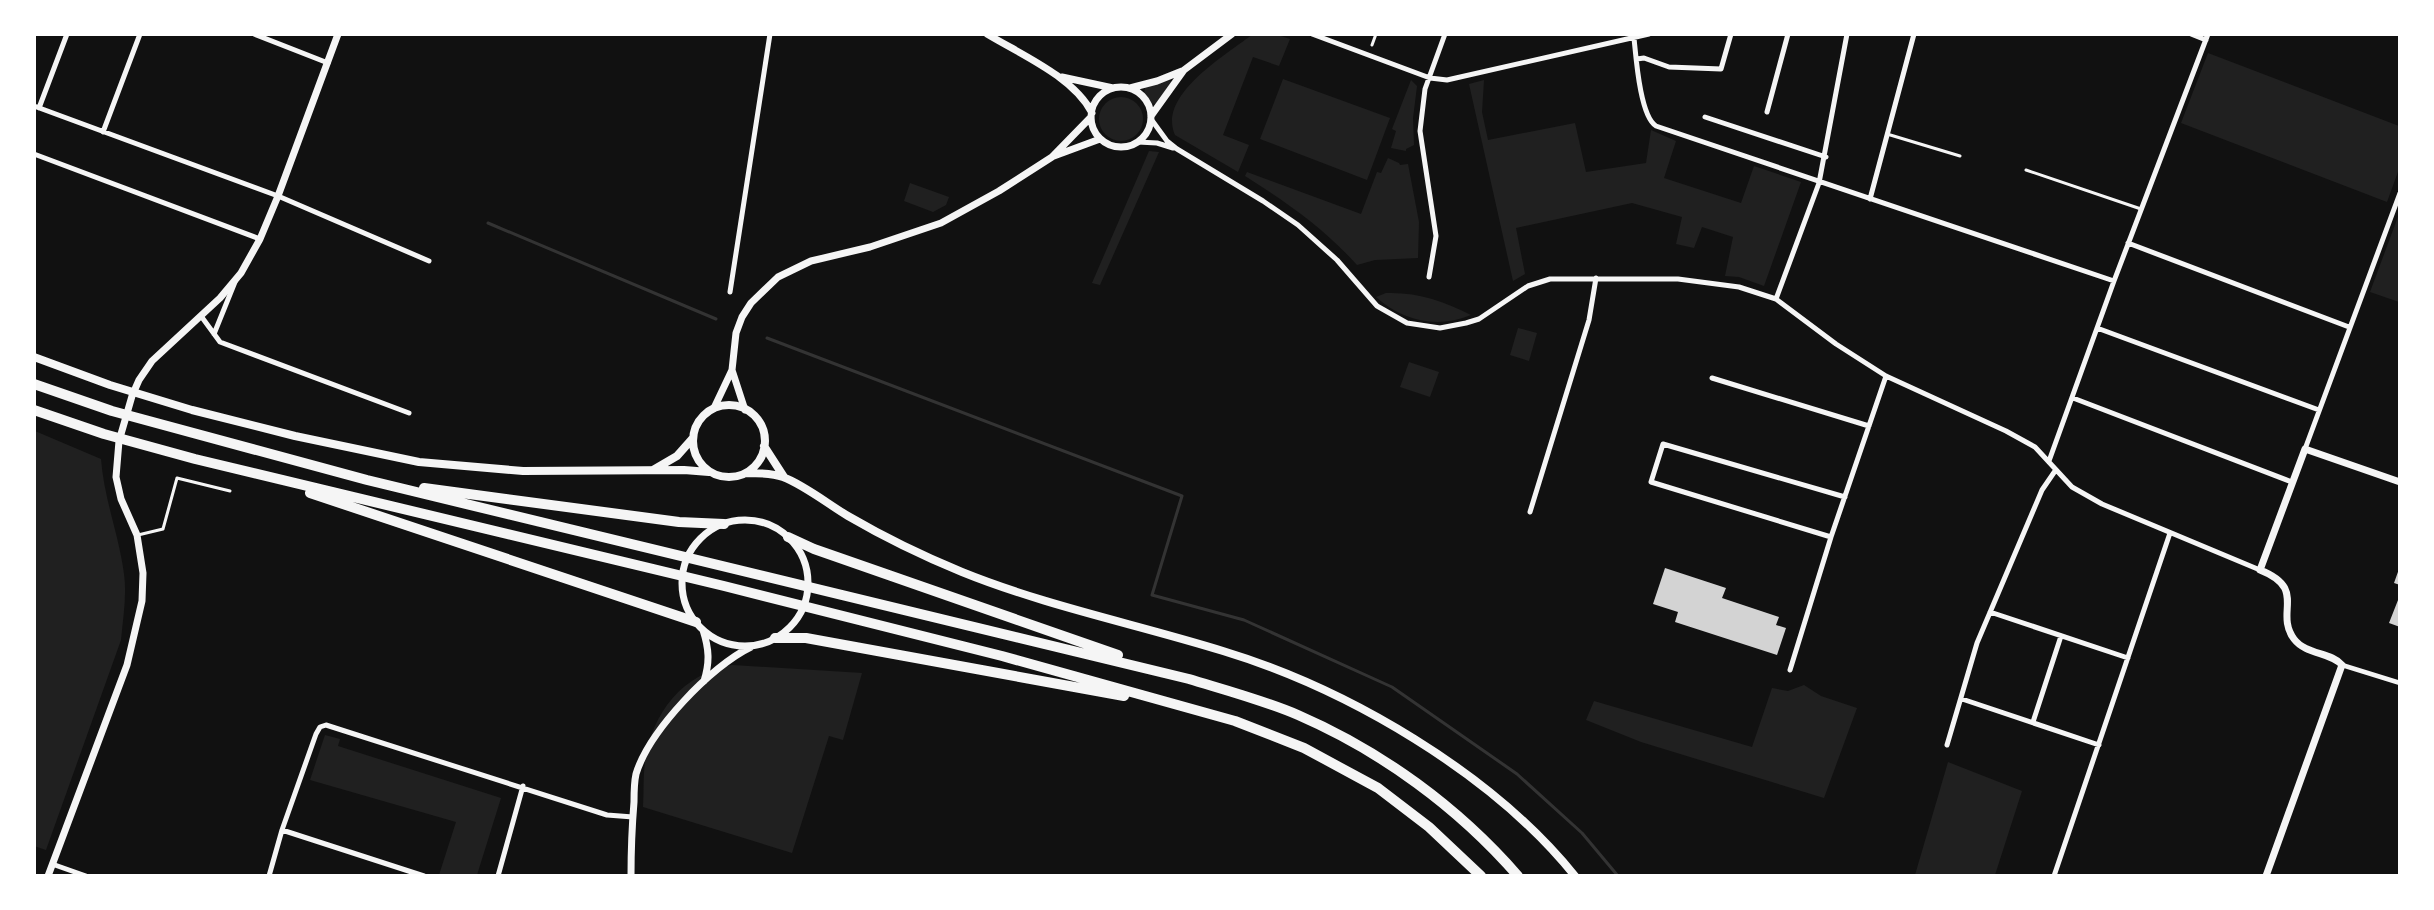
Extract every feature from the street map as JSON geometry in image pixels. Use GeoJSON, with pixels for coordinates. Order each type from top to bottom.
{"type":"FeatureCollection","features":[{"type":"Feature","properties":{"kind":"highway"},"geometry":{"type":"LineString","coordinates":[[34,384],[150,422],[367,480],[1189,679]]}},
{"type":"Feature","properties":{"kind":"highway"},"geometry":{"type":"LineString","coordinates":[[34,410],[143,445],[699,580],[1002,657],[1265,732],[1304,747],[1345,768],[1394,799],[1454,849],[1481,876]]}},
{"type":"Feature","properties":{"kind":"highway"},"geometry":{"type":"LineString","coordinates":[[244,471],[699,626]]}},
{"type":"Feature","properties":{"kind":"highway"},"geometry":{"type":"LineString","coordinates":[[367,480],[679,522],[724,524]]}},
{"type":"Feature","properties":{"kind":"highway"},"geometry":{"type":"LineString","coordinates":[[789,537],[824,553],[1296,714],[1360,745],[1405,775],[1454,814],[1518,876]]}},
{"type":"Feature","properties":{"kind":"highway"},"geometry":{"type":"LineString","coordinates":[[775,638],[806,638],[1183,707]]}},
{"type":"Feature","properties":{"kind":"main road"},"geometry":{"type":"LineString","coordinates":[[34,357],[157,399],[296,436],[419,462],[523,471],[653,470],[709,472],[727,478],[746,473],[784,477],[879,533],[962,572],[1043,599],[1250,659],[1343,699],[1408,736],[1481,787],[1558,854],[1575,876]]}},
{"type":"Feature","properties":{"kind":"main road"},"geometry":{"type":"LineString","coordinates":[[653,470],[673,459],[693,438],[699,420],[714,408],[733,406],[745,410],[761,425],[764,446],[784,477]]}},
{"type":"Feature","properties":{"kind":"main road"},"geometry":{"type":"LineString","coordinates":[[693,438],[696,457],[709,472]]}},
{"type":"Feature","properties":{"kind":"main road"},"geometry":{"type":"LineString","coordinates":[[746,473],[756,465],[764,446]]}},
{"type":"Feature","properties":{"kind":"street"},"geometry":{"type":"LineString","coordinates":[[67,34],[37,107],[278,196],[429,261]]}},
{"type":"Feature","properties":{"kind":"street"},"geometry":{"type":"LineString","coordinates":[[103,132],[140,34]]}},
{"type":"Feature","properties":{"kind":"street"},"geometry":{"type":"LineString","coordinates":[[254,34],[328,63]]}},
{"type":"Feature","properties":{"kind":"street"},"geometry":{"type":"LineString","coordinates":[[214,334],[236,279],[260,239],[278,196],[338,34]]}},
{"type":"Feature","properties":{"kind":"street"},"geometry":{"type":"LineString","coordinates":[[730,292],[770,34]]}},
{"type":"Feature","properties":{"kind":"street"},"geometry":{"type":"LineString","coordinates":[[987,34],[1057,76],[1078,93],[1092,115]]}},
{"type":"Feature","properties":{"kind":"street"},"geometry":{"type":"LineString","coordinates":[[1057,76],[1114,88],[1128,88],[1157,81],[1184,70],[1232,34]]}},
{"type":"Feature","properties":{"kind":"street"},"geometry":{"type":"LineString","coordinates":[[1312,34],[1430,78],[1447,80],[1649,34]]}},
{"type":"Feature","properties":{"kind":"street"},"geometry":{"type":"LineString","coordinates":[[1429,277],[1436,236],[1420,131],[1425,89],[1445,34]]}},
{"type":"Feature","properties":{"kind":"street"},"geometry":{"type":"LineString","coordinates":[[1637,59],[1644,58],[1669,68],[1721,69],[1731,34]]}},
{"type":"Feature","properties":{"kind":"street"},"geometry":{"type":"LineString","coordinates":[[1767,111],[1788,34]]}},
{"type":"Feature","properties":{"kind":"street"},"geometry":{"type":"LineString","coordinates":[[1776,299],[1819,183],[1826,157],[1847,34]]}},
{"type":"Feature","properties":{"kind":"street"},"geometry":{"type":"LineString","coordinates":[[1870,199],[1914,34]]}},
{"type":"Feature","properties":{"kind":"street"},"geometry":{"type":"LineString","coordinates":[[2049,461],[2073,398],[2085,354],[2097,328],[2207,37],[2191,34]]}},
{"type":"Feature","properties":{"kind":"street"},"geometry":{"type":"LineString","coordinates":[[1634,38],[1643,98],[1648,119],[1653,124],[1819,183],[2114,280]]}},
{"type":"Feature","properties":{"kind":"street"},"geometry":{"type":"LineString","coordinates":[[1138,142],[1147,132],[1151,118],[1184,70]]}},
{"type":"Feature","properties":{"kind":"street"},"geometry":{"type":"LineString","coordinates":[[1114,88],[1097,100],[1092,115],[1093,127],[1100,138],[1108,145],[1118,147],[1138,142],[1157,143],[1177,149]]}},
{"type":"Feature","properties":{"kind":"street"},"geometry":{"type":"LineString","coordinates":[[1128,88],[1146,100],[1151,118],[1167,141],[1298,225],[1337,260],[1377,306],[1407,323],[1440,328],[1466,323],[1479,319],[1528,286],[1540,281],[1563,278],[1678,279],[1712,282],[1739,287],[1776,299],[1836,344],[1886,376],[2006,430],[2035,447],[2072,487],[2102,504],[2277,579],[2286,590],[2288,624],[2294,639],[2308,650],[2337,660],[2342,665],[2400,683]]}},
{"type":"Feature","properties":{"kind":"street"},"geometry":{"type":"LineString","coordinates":[[714,408],[732,370],[736,333],[742,317],[751,303],[778,277],[811,261],[870,247],[941,223],[999,191],[1052,156],[1092,115]]}},
{"type":"Feature","properties":{"kind":"street"},"geometry":{"type":"LineString","coordinates":[[1705,117],[1826,157]]}},
{"type":"Feature","properties":{"kind":"street"},"geometry":{"type":"LineString","coordinates":[[1052,156],[1100,138]]}},
{"type":"Feature","properties":{"kind":"street"},"geometry":{"type":"LineString","coordinates":[[34,154],[260,239]]}},
{"type":"Feature","properties":{"kind":"street"},"geometry":{"type":"LineString","coordinates":[[2260,570],[2400,193]]}},
{"type":"Feature","properties":{"kind":"street"},"geometry":{"type":"LineString","coordinates":[[2128,243],[2349,327]]}},
{"type":"Feature","properties":{"kind":"street"},"geometry":{"type":"LineString","coordinates":[[1530,512],[1589,320],[1596,278]]}},
{"type":"Feature","properties":{"kind":"street"},"geometry":{"type":"LineString","coordinates":[[48,876],[127,665],[142,601],[143,573],[137,535],[121,499],[116,477],[123,427],[132,396],[145,370],[160,353],[201,316],[236,279]]}},
{"type":"Feature","properties":{"kind":"street"},"geometry":{"type":"LineString","coordinates":[[201,316],[220,342],[409,413]]}},
{"type":"Feature","properties":{"kind":"street"},"geometry":{"type":"LineString","coordinates":[[2097,328],[2319,410]]}},
{"type":"Feature","properties":{"kind":"street"},"geometry":{"type":"LineString","coordinates":[[732,370],[745,410]]}},
{"type":"Feature","properties":{"kind":"street"},"geometry":{"type":"LineString","coordinates":[[1790,670],[1831,537],[1886,376]]}},
{"type":"Feature","properties":{"kind":"street"},"geometry":{"type":"LineString","coordinates":[[1712,378],[1869,426]]}},
{"type":"Feature","properties":{"kind":"street"},"geometry":{"type":"LineString","coordinates":[[2073,398],[2292,482]]}},
{"type":"Feature","properties":{"kind":"street"},"geometry":{"type":"LineString","coordinates":[[1831,537],[1651,482],[1663,444],[1845,497]]}},
{"type":"Feature","properties":{"kind":"street"},"geometry":{"type":"LineString","coordinates":[[2305,449],[2400,482]]}},
{"type":"Feature","properties":{"kind":"street"},"geometry":{"type":"LineString","coordinates":[[1947,745],[1977,643],[2042,490],[2055,471]]}},
{"type":"Feature","properties":{"kind":"street"},"geometry":{"type":"LineString","coordinates":[[631,876],[635,776],[643,756],[667,721],[703,683],[737,654],[775,638],[796,620],[807,595],[806,567],[799,550],[789,537],[763,523],[748,520],[724,524],[714,529],[698,543],[687,561],[684,572],[686,604],[699,626],[709,657],[709,666],[703,683]]}},
{"type":"Feature","properties":{"kind":"street"},"geometry":{"type":"LineString","coordinates":[[2054,876],[2170,533]]}},
{"type":"Feature","properties":{"kind":"street"},"geometry":{"type":"LineString","coordinates":[[1990,612],[2127,658]]}},
{"type":"Feature","properties":{"kind":"street"},"geometry":{"type":"LineString","coordinates":[[699,626],[728,643],[757,645]]}},
{"type":"Feature","properties":{"kind":"street"},"geometry":{"type":"LineString","coordinates":[[2033,722],[2061,636]]}},
{"type":"Feature","properties":{"kind":"street"},"geometry":{"type":"LineString","coordinates":[[2266,876],[2342,665]]}},
{"type":"Feature","properties":{"kind":"street"},"geometry":{"type":"LineString","coordinates":[[1962,699],[2099,745]]}},
{"type":"Feature","properties":{"kind":"street"},"geometry":{"type":"LineString","coordinates":[[269,876],[282,830],[320,727],[326,725],[523,786],[607,815],[633,817]]}},
{"type":"Feature","properties":{"kind":"street"},"geometry":{"type":"LineString","coordinates":[[498,876],[523,786]]}},
{"type":"Feature","properties":{"kind":"street"},"geometry":{"type":"LineString","coordinates":[[282,830],[424,876]]}},
{"type":"Feature","properties":{"kind":"street"},"geometry":{"type":"LineString","coordinates":[[52,864],[86,876]]}},
{"type":"Feature","properties":{"kind":"lane"},"geometry":{"type":"LineString","coordinates":[[1372,45],[1376,34]]}},
{"type":"Feature","properties":{"kind":"lane"},"geometry":{"type":"LineString","coordinates":[[1887,134],[1960,156]]}},
{"type":"Feature","properties":{"kind":"lane"},"geometry":{"type":"LineString","coordinates":[[2026,170],[2142,209]]}},
{"type":"Feature","properties":{"kind":"lane"},"geometry":{"type":"LineString","coordinates":[[137,535],[163,529],[177,478],[230,491]]}},
{"type":"Feature","properties":{"kind":"shaded area"},"geometry":{"type":"Polygon","coordinates":[[[1253,34],[1278,35],[1290,39],[1279,66],[1253,57],[1223,135],[1249,145],[1238,172],[1175,135],[1172,120],[1176,105],[1197,77],[1253,34]]]}},
{"type":"Feature","properties":{"kind":"shaded area"},"geometry":{"type":"Polygon","coordinates":[[[2208,53],[2399,126],[2399,169],[2387,202],[2181,123],[2208,53]]]}},
{"type":"Feature","properties":{"kind":"shaded area"},"geometry":{"type":"Polygon","coordinates":[[[1169,79],[1171,83],[1156,104],[1151,103],[1144,95],[1145,87],[1169,79]]]}},
{"type":"Feature","properties":{"kind":"shaded area"},"geometry":{"type":"Polygon","coordinates":[[[1283,79],[1390,118],[1367,180],[1260,139],[1283,79]]]}},
{"type":"Feature","properties":{"kind":"shaded area"},"geometry":{"type":"Polygon","coordinates":[[[1411,80],[1417,86],[1413,118],[1414,145],[1406,151],[1391,148],[1396,131],[1392,129],[1411,80]]]}},
{"type":"Feature","properties":{"kind":"shaded area"},"geometry":{"type":"Polygon","coordinates":[[[1484,80],[1482,112],[1488,140],[1575,123],[1586,172],[1646,163],[1651,130],[1676,141],[1664,178],[1741,203],[1754,166],[1801,182],[1764,286],[1739,277],[1725,276],[1733,237],[1702,227],[1694,248],[1676,244],[1682,217],[1632,203],[1516,228],[1525,274],[1513,281],[1469,84],[1484,80]]]}},
{"type":"Feature","properties":{"kind":"shaded area"},"geometry":{"type":"Polygon","coordinates":[[[1121,97],[1130,98],[1137,103],[1142,110],[1142,128],[1137,135],[1130,140],[1121,141],[1112,140],[1105,135],[1100,128],[1099,119],[1100,110],[1105,103],[1112,98],[1121,97]]]}},
{"type":"Feature","properties":{"kind":"shaded area"},"geometry":{"type":"Polygon","coordinates":[[[1149,151],[1159,152],[1100,285],[1092,283],[1149,151]]]}},
{"type":"Feature","properties":{"kind":"shaded area"},"geometry":{"type":"Polygon","coordinates":[[[1388,158],[1400,165],[1408,164],[1419,222],[1418,258],[1375,260],[1357,265],[1304,216],[1245,176],[1247,172],[1361,214],[1377,172],[1381,173],[1388,158]]]}},
{"type":"Feature","properties":{"kind":"shaded area"},"geometry":{"type":"Polygon","coordinates":[[[910,183],[949,197],[946,205],[933,212],[904,201],[910,183]]]}},
{"type":"Feature","properties":{"kind":"shaded area"},"geometry":{"type":"Polygon","coordinates":[[[2399,214],[2399,302],[2370,292],[2399,214]]]}},
{"type":"Feature","properties":{"kind":"shaded area"},"geometry":{"type":"Polygon","coordinates":[[[1386,293],[1430,298],[1471,315],[1433,322],[1409,317],[1397,312],[1376,297],[1386,293]]]}},
{"type":"Feature","properties":{"kind":"shaded area"},"geometry":{"type":"Polygon","coordinates":[[[1518,328],[1537,333],[1529,361],[1510,355],[1518,328]]]}},
{"type":"Feature","properties":{"kind":"shaded area"},"geometry":{"type":"Polygon","coordinates":[[[1409,362],[1439,372],[1430,397],[1400,387],[1409,362]]]}},
{"type":"Feature","properties":{"kind":"shaded area"},"geometry":{"type":"Polygon","coordinates":[[[35,431],[101,459],[105,488],[122,560],[125,590],[121,640],[46,850],[34,846],[35,431]]]}},
{"type":"Feature","properties":{"kind":"shaded area"},"geometry":{"type":"Polygon","coordinates":[[[732,665],[862,673],[843,740],[829,736],[792,853],[643,807],[645,761],[649,743],[663,712],[685,686],[714,669],[732,665]]]}},
{"type":"Feature","properties":{"kind":"shaded area"},"geometry":{"type":"Polygon","coordinates":[[[1804,685],[1821,696],[1857,708],[1824,798],[1641,742],[1586,720],[1594,701],[1752,747],[1772,688],[1788,691],[1804,685]]]}},
{"type":"Feature","properties":{"kind":"shaded area"},"geometry":{"type":"Polygon","coordinates":[[[325,735],[340,739],[338,746],[501,798],[477,875],[439,875],[456,822],[310,780],[325,735]]]}},
{"type":"Feature","properties":{"kind":"shaded area"},"geometry":{"type":"Polygon","coordinates":[[[1948,762],[2022,791],[1995,875],[1915,875],[1948,762]]]}},
{"type":"Feature","properties":{"kind":"building"},"geometry":{"type":"Polygon","coordinates":[[[1665,568],[1726,588],[1722,598],[1779,617],[1776,625],[1786,628],[1777,655],[1675,622],[1678,612],[1653,604],[1665,568]]]}},
{"type":"Feature","properties":{"kind":"building"},"geometry":{"type":"Polygon","coordinates":[[[2400,569],[2400,585],[2394,583],[2400,569]]]}},
{"type":"Feature","properties":{"kind":"building"},"geometry":{"type":"Polygon","coordinates":[[[2400,595],[2400,627],[2389,623],[2400,595]]]}},
{"type":"Feature","properties":{"kind":"waterway"},"geometry":{"type":"LineString","coordinates":[[488,223],[716,319]]}},
{"type":"Feature","properties":{"kind":"waterway"},"geometry":{"type":"LineString","coordinates":[[767,338],[1182,496],[1152,595],[1244,620],[1392,687],[1517,774],[1582,833],[1618,876]]}}]}
